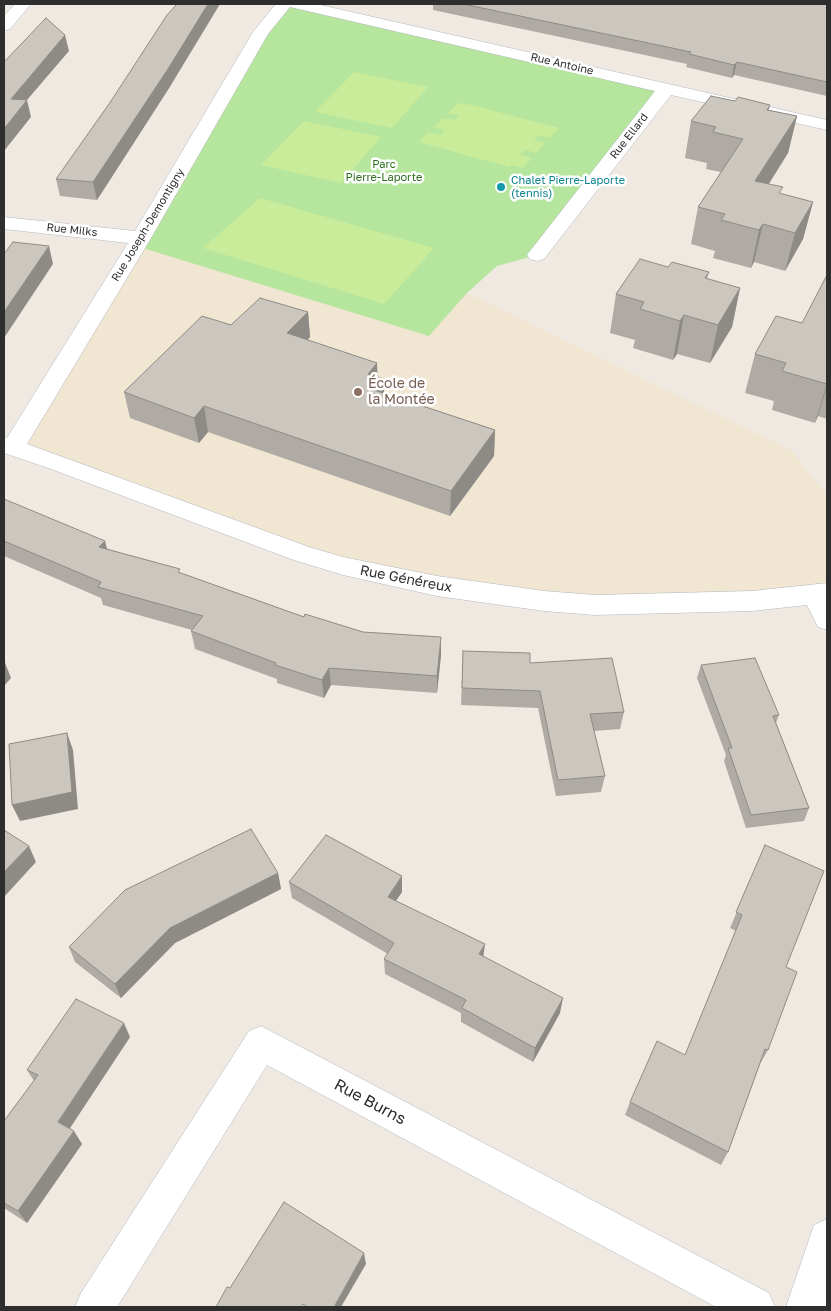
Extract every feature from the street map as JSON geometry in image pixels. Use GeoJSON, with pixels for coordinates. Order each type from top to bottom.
{"type":"FeatureCollection","features":[{"type":"Feature","properties":{"kind":"street"},"geometry":{"type":"LineString","coordinates":[[4,26],[23,4]]}},
{"type":"Feature","properties":{"kind":"street","name":"Rue Joseph-Demontigny"},"geometry":{"type":"LineString","coordinates":[[8,446],[141,238],[261,32],[284,4]]}},
{"type":"Feature","properties":{"kind":"street","name":"Rue Antoine"},"geometry":{"type":"LineString","coordinates":[[296,4],[827,125]]}},
{"type":"Feature","properties":{"kind":"street","name":"Rue Ellard"},"geometry":{"type":"LineString","coordinates":[[537,255],[666,88]]}},
{"type":"Feature","properties":{"kind":"street","name":"Rue Milks"},"geometry":{"type":"LineString","coordinates":[[4,223],[141,238]]}},
{"type":"Feature","properties":{"kind":"street","name":"Rue Généreux"},"geometry":{"type":"LineString","coordinates":[[8,446],[300,553],[343,566],[400,579],[544,601],[595,605],[697,604],[821,594]]}},
{"type":"Feature","properties":{"kind":"street"},"geometry":{"type":"LineString","coordinates":[[821,594],[827,620]]}},
{"type":"Feature","properties":{"kind":"street","name":"Rue Burns"},"geometry":{"type":"LineString","coordinates":[[94,1307],[261,1043],[755,1307]]}},
{"type":"Feature","properties":{"kind":"street"},"geometry":{"type":"LineString","coordinates":[[806,1307],[827,1238]]}},
{"type":"Feature","properties":{"kind":"shaded area","name":"École de la Montée"},"geometry":{"type":"Polygon","coordinates":[[[136,246],[429,336],[467,293],[792,451],[827,496],[827,593],[652,605],[390,577],[13,447],[136,246]]]}},
{"type":"Feature","properties":{"kind":"green space","name":"Parc Pierre-Laporte"},"geometry":{"type":"Polygon","coordinates":[[[284,4],[297,4],[666,89],[537,255],[497,266],[467,293],[429,336],[136,246],[277,11],[284,4]]]}},
{"type":"Feature","properties":{"kind":"green space"},"geometry":{"type":"Polygon","coordinates":[[[354,72],[428,87],[392,128],[315,112],[354,72]]]}},
{"type":"Feature","properties":{"kind":"green space"},"geometry":{"type":"Polygon","coordinates":[[[458,103],[559,128],[550,138],[538,135],[534,140],[545,143],[537,153],[525,150],[520,155],[532,158],[523,168],[511,165],[509,167],[419,142],[428,132],[441,135],[445,130],[434,127],[443,118],[455,120],[460,116],[448,113],[458,103]]]}},
{"type":"Feature","properties":{"kind":"green space"},"geometry":{"type":"Polygon","coordinates":[[[304,121],[381,137],[341,183],[261,165],[304,121]]]}},
{"type":"Feature","properties":{"kind":"green space"},"geometry":{"type":"Polygon","coordinates":[[[260,198],[434,248],[384,304],[203,248],[260,198]]]}},
{"type":"Feature","properties":{"kind":"building"},"geometry":{"type":"Polygon","coordinates":[[[177,4],[208,4],[168,69],[93,182],[56,179],[109,104],[167,15],[177,4]]]}},
{"type":"Feature","properties":{"kind":"building"},"geometry":{"type":"Polygon","coordinates":[[[463,4],[827,4],[827,82],[737,62],[734,65],[689,54],[691,52],[463,4]]]}},
{"type":"Feature","properties":{"kind":"building"},"geometry":{"type":"Polygon","coordinates":[[[46,18],[65,35],[11,99],[27,100],[4,129],[4,62],[46,18]]]}},
{"type":"Feature","properties":{"kind":"building"},"geometry":{"type":"Polygon","coordinates":[[[711,96],[735,101],[738,97],[770,105],[767,110],[797,116],[755,181],[783,187],[779,193],[813,202],[795,233],[763,224],[759,230],[721,220],[725,214],[698,207],[743,139],[713,132],[716,127],[691,121],[711,96]]]}},
{"type":"Feature","properties":{"kind":"building"},"geometry":{"type":"Polygon","coordinates":[[[13,242],[49,246],[4,312],[4,254],[13,242]]]}},
{"type":"Feature","properties":{"kind":"building"},"geometry":{"type":"Polygon","coordinates":[[[640,259],[668,267],[672,262],[709,272],[705,278],[740,288],[718,325],[684,315],[680,321],[640,309],[644,302],[616,294],[640,259]]]}},
{"type":"Feature","properties":{"kind":"building"},"geometry":{"type":"Polygon","coordinates":[[[827,275],[827,384],[782,371],[786,363],[755,354],[776,316],[802,323],[827,275]]]}},
{"type":"Feature","properties":{"kind":"building"},"geometry":{"type":"Polygon","coordinates":[[[260,298],[308,312],[287,333],[377,363],[368,374],[384,379],[374,390],[495,430],[451,491],[204,406],[194,418],[124,392],[202,316],[231,325],[260,298]]]}},
{"type":"Feature","properties":{"kind":"building"},"geometry":{"type":"Polygon","coordinates":[[[4,499],[105,541],[99,547],[180,569],[178,572],[304,617],[305,614],[363,632],[441,637],[437,676],[329,668],[322,680],[275,665],[276,663],[191,631],[203,616],[98,587],[101,582],[4,541],[4,499]]]}},
{"type":"Feature","properties":{"kind":"building"},"geometry":{"type":"Polygon","coordinates":[[[463,651],[530,653],[530,663],[612,658],[624,712],[590,714],[605,776],[558,780],[540,691],[462,688],[463,651]]]}},
{"type":"Feature","properties":{"kind":"building"},"geometry":{"type":"Polygon","coordinates":[[[755,658],[779,715],[773,716],[809,808],[751,815],[728,748],[732,748],[701,665],[755,658]]]}},
{"type":"Feature","properties":{"kind":"building"},"geometry":{"type":"Polygon","coordinates":[[[67,733],[72,792],[12,805],[9,744],[67,733]]]}},
{"type":"Feature","properties":{"kind":"building"},"geometry":{"type":"Polygon","coordinates":[[[251,829],[278,873],[170,928],[115,984],[69,947],[125,890],[251,829]]]}},
{"type":"Feature","properties":{"kind":"building"},"geometry":{"type":"Polygon","coordinates":[[[4,830],[29,846],[4,872],[4,830]]]}},
{"type":"Feature","properties":{"kind":"building"},"geometry":{"type":"Polygon","coordinates":[[[326,835],[402,876],[388,897],[485,944],[479,954],[563,998],[535,1048],[462,1008],[466,1000],[384,959],[394,943],[289,882],[326,835]]]}},
{"type":"Feature","properties":{"kind":"building"},"geometry":{"type":"Polygon","coordinates":[[[765,845],[824,871],[786,967],[797,972],[768,1050],[765,1049],[728,1152],[630,1102],[657,1041],[685,1055],[742,915],[736,912],[765,845]]]}},
{"type":"Feature","properties":{"kind":"building"},"geometry":{"type":"Polygon","coordinates":[[[76,999],[124,1023],[58,1122],[74,1131],[18,1211],[4,1203],[4,1121],[38,1075],[27,1070],[76,999]]]}},
{"type":"Feature","properties":{"kind":"building"},"geometry":{"type":"Polygon","coordinates":[[[284,1202],[364,1253],[334,1307],[307,1307],[303,1304],[301,1307],[216,1307],[227,1287],[230,1288],[284,1202]]]}},
{"type":"Feature","properties":{"kind":"place","name":"Chalet Pierre-Laporte (tennis)"},"geometry":{"type":"Point","coordinates":[501,187]}},
{"type":"Feature","properties":{"kind":"place","name":"École de la Montée"},"geometry":{"type":"Point","coordinates":[358,392]}}]}
